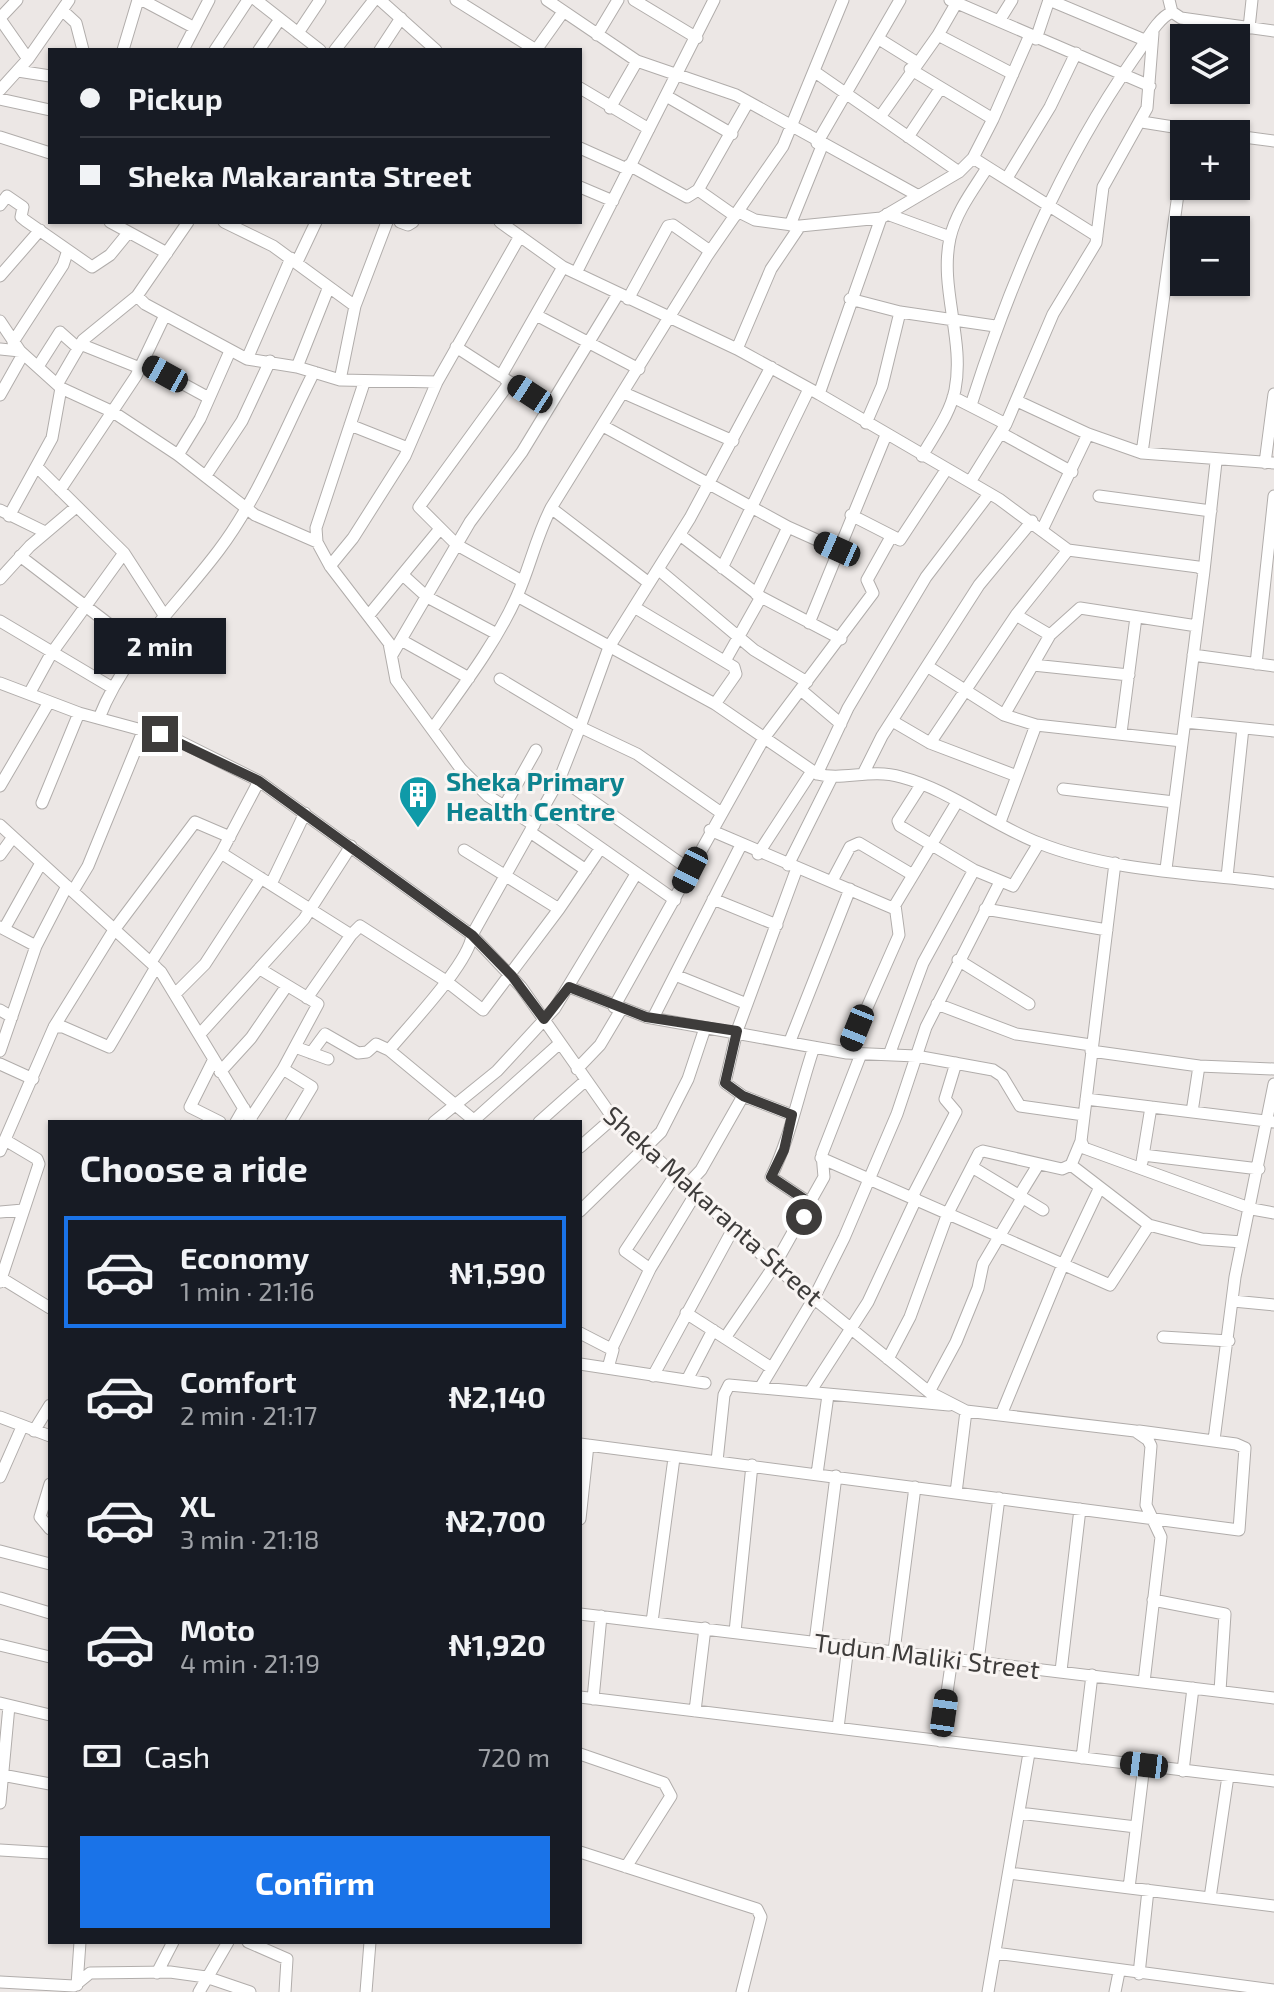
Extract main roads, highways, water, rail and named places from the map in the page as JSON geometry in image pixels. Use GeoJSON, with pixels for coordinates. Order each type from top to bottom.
{"type":"FeatureCollection","features":[{"type":"Feature","properties":{"kind":"place","name":"Sheka Primary Health Centre"},"geometry":{"type":"Point","coordinates":[418,829]}}]}
